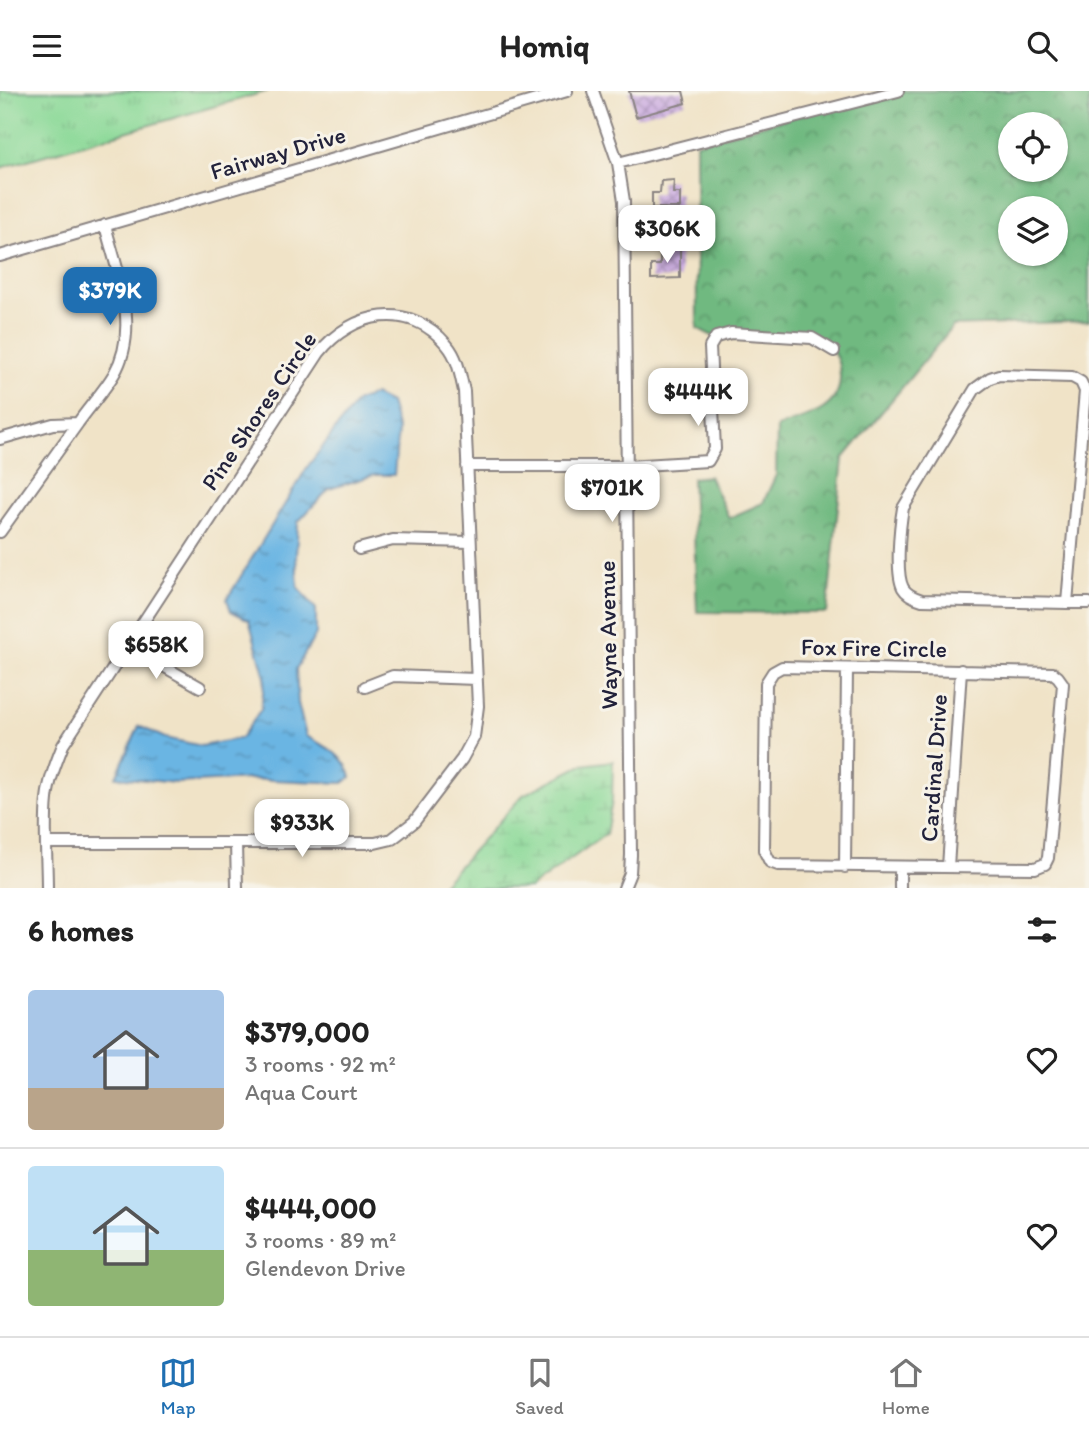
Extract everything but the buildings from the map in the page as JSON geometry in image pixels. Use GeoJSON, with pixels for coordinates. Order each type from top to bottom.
{"type":"FeatureCollection","features":[{"type":"Feature","properties":{"kind":"street","name":"Fairway Drive"},"geometry":{"type":"LineString","coordinates":[[0,256],[567,91]]}},
{"type":"Feature","properties":{"kind":"street","name":"Wayne Avenue"},"geometry":{"type":"LineString","coordinates":[[593,91],[618,163],[624,201],[631,855],[630,873],[624,888]]}},
{"type":"Feature","properties":{"kind":"street"},"geometry":{"type":"LineString","coordinates":[[618,163],[898,91]]}},
{"type":"Feature","properties":{"kind":"street"},"geometry":{"type":"LineString","coordinates":[[0,532],[114,373],[126,344],[125,301],[105,225]]}},
{"type":"Feature","properties":{"kind":"street","name":"Pine Shores Circle"},"geometry":{"type":"LineString","coordinates":[[47,888],[49,789],[63,745],[330,339],[354,323],[377,316],[394,316],[416,322],[433,331],[447,345],[458,362],[464,391],[476,679],[474,737],[463,759],[414,822],[392,839],[375,843],[236,843]]}},
{"type":"Feature","properties":{"kind":"street"},"geometry":{"type":"LineString","coordinates":[[467,466],[627,466],[708,461],[715,449],[710,347],[716,337],[731,333],[812,338],[834,351]]}},
{"type":"Feature","properties":{"kind":"street"},"geometry":{"type":"LineString","coordinates":[[1067,603],[1085,391],[1081,382],[1072,377],[990,377],[975,389],[903,508],[900,521],[900,577],[904,589],[914,598],[922,600],[1089,604]]}},
{"type":"Feature","properties":{"kind":"street"},"geometry":{"type":"LineString","coordinates":[[0,439],[53,424],[78,422]]}},
{"type":"Feature","properties":{"kind":"street"},"geometry":{"type":"LineString","coordinates":[[359,549],[393,540],[470,542]]}},
{"type":"Feature","properties":{"kind":"street"},"geometry":{"type":"LineString","coordinates":[[128,646],[200,687]]}},
{"type":"Feature","properties":{"kind":"street","name":"Fox Fire Circle"},"geometry":{"type":"LineString","coordinates":[[782,667],[847,669],[1053,673],[1058,677],[1063,684],[1048,858],[1045,864],[1035,868],[845,867],[778,865],[770,862],[764,850],[766,683],[773,672],[782,667]]}},
{"type":"Feature","properties":{"kind":"street"},"geometry":{"type":"LineString","coordinates":[[845,867],[847,669]]}},
{"type":"Feature","properties":{"kind":"street","name":"Cardinal Drive"},"geometry":{"type":"LineString","coordinates":[[948,867],[961,670]]}},
{"type":"Feature","properties":{"kind":"street"},"geometry":{"type":"LineString","coordinates":[[365,687],[393,676],[476,679]]}},
{"type":"Feature","properties":{"kind":"street"},"geometry":{"type":"LineString","coordinates":[[47,843],[236,843],[237,888]]}},
{"type":"Feature","properties":{"kind":"street"},"geometry":{"type":"LineString","coordinates":[[900,867],[900,888]]}},
{"type":"Feature","properties":{"kind":"green space"},"geometry":{"type":"Polygon","coordinates":[[[0,91],[268,91],[0,168],[0,91]]]}},
{"type":"Feature","properties":{"kind":"green space"},"geometry":{"type":"Polygon","coordinates":[[[889,91],[1089,91],[1089,321],[953,326],[843,459],[827,613],[697,612],[692,478],[709,476],[729,518],[763,503],[776,475],[777,427],[808,417],[826,406],[838,390],[840,379],[837,359],[827,346],[812,339],[717,337],[697,328],[696,143],[889,91]]]}},
{"type":"Feature","properties":{"kind":"green space"},"geometry":{"type":"Polygon","coordinates":[[[613,761],[612,801],[606,834],[530,888],[439,888],[523,795],[582,765],[613,761]]]}},
{"type":"Feature","properties":{"kind":"water"},"geometry":{"type":"Polygon","coordinates":[[[374,395],[390,403],[398,430],[394,475],[374,475],[329,489],[298,522],[298,587],[316,609],[316,634],[296,669],[298,703],[306,736],[339,757],[351,777],[343,783],[249,779],[176,783],[116,777],[139,726],[165,738],[202,746],[241,738],[261,709],[265,677],[249,620],[231,611],[227,599],[308,466],[357,401],[374,395]]]}}]}
